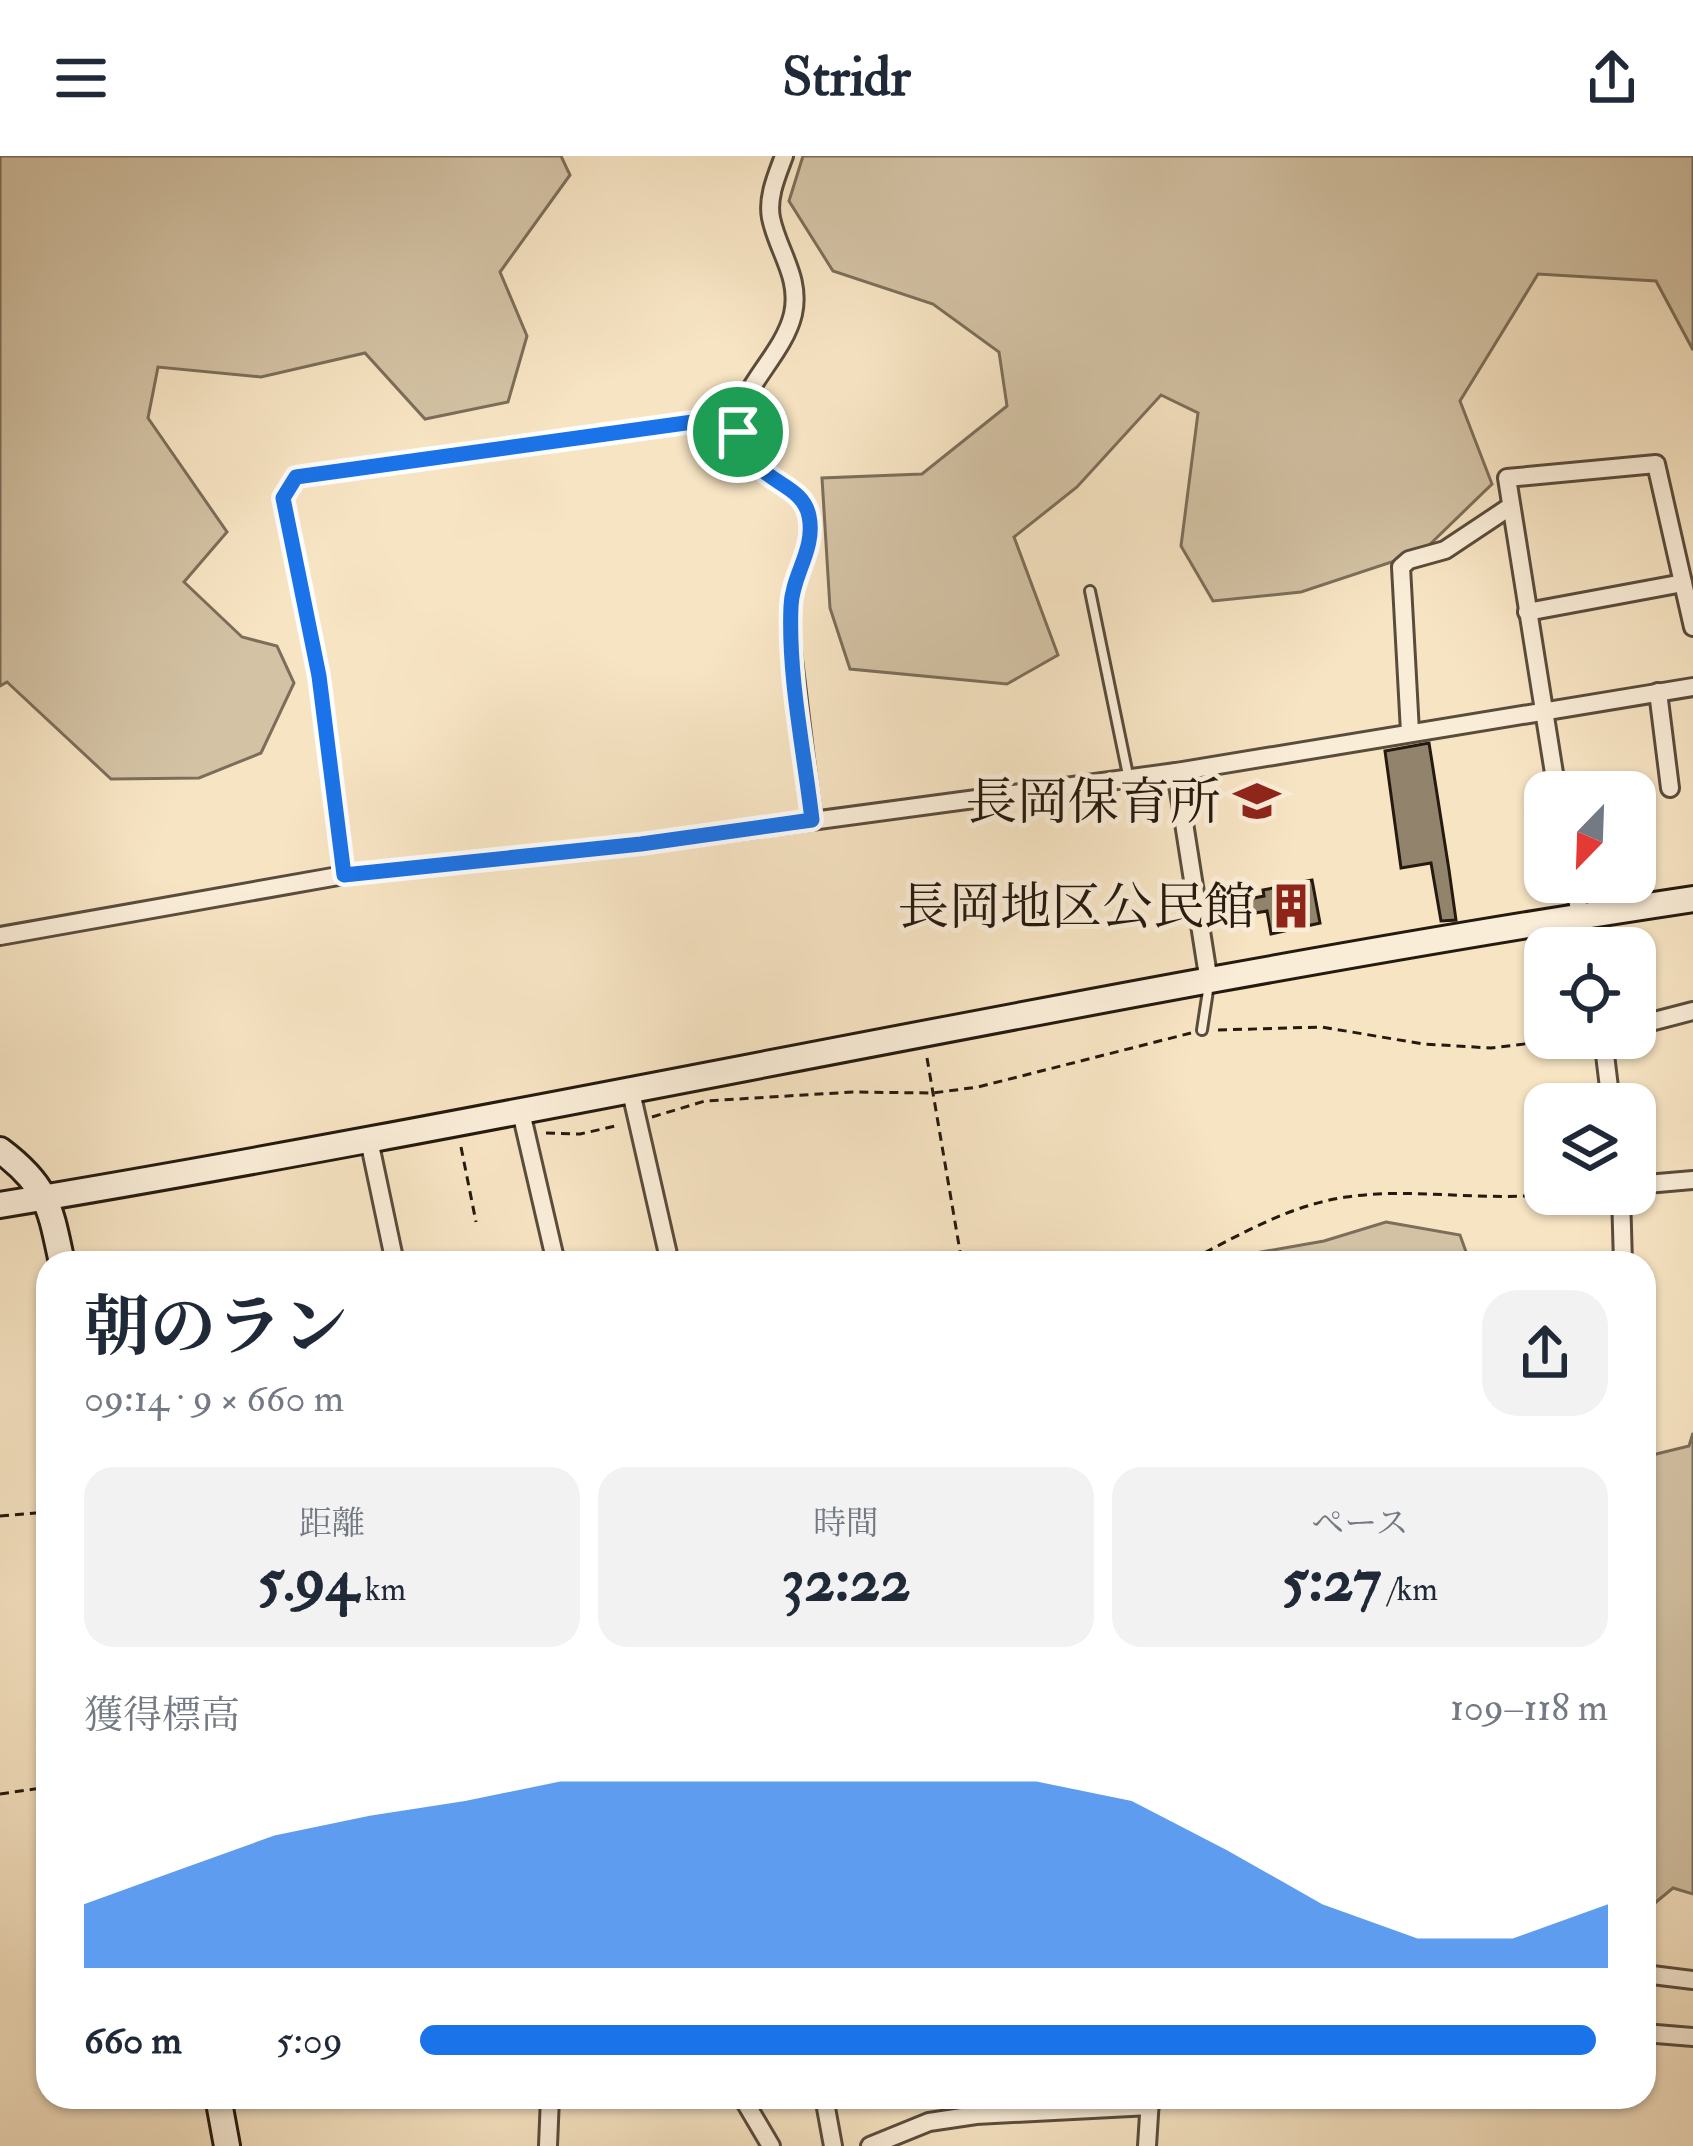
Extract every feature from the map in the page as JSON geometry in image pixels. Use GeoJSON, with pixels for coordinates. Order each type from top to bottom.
{"type":"FeatureCollection","features":[{"type":"Feature","properties":{"kind":"street"},"geometry":{"type":"LineString","coordinates":[[784,156],[773,186],[771,219],[790,266],[794,308],[779,352],[746,394],[736,416],[746,455],[766,477],[792,489],[809,511],[811,541],[791,600],[791,643],[812,820]]}},
{"type":"Feature","properties":{"kind":"street"},"geometry":{"type":"LineString","coordinates":[[1553,771],[1507,478],[1656,464],[1693,627]]}},
{"type":"Feature","properties":{"kind":"street"},"geometry":{"type":"LineString","coordinates":[[1410,732],[1401,567],[1409,560],[1445,550],[1511,506]]}},
{"type":"Feature","properties":{"kind":"street"},"geometry":{"type":"LineString","coordinates":[[1527,612],[1683,583]]}},
{"type":"Feature","properties":{"kind":"street"},"geometry":{"type":"LineString","coordinates":[[0,936],[344,875],[641,844],[1175,772],[1693,687]]}},
{"type":"Feature","properties":{"kind":"street"},"geometry":{"type":"LineString","coordinates":[[1658,692],[1670,788]]}},
{"type":"Feature","properties":{"kind":"street"},"geometry":{"type":"LineString","coordinates":[[1175,772],[1209,982]]}},
{"type":"Feature","properties":{"kind":"street"},"geometry":{"type":"LineString","coordinates":[[0,1205],[369,1140],[524,1122],[631,1092],[923,1035],[1693,899]]}},
{"type":"Feature","properties":{"kind":"street"},"geometry":{"type":"LineString","coordinates":[[1578,903],[1582,927]]}},
{"type":"Feature","properties":{"kind":"street"},"geometry":{"type":"LineString","coordinates":[[1656,1021],[1693,1011]]}},
{"type":"Feature","properties":{"kind":"street"},"geometry":{"type":"LineString","coordinates":[[631,1092],[667,1251]]}},
{"type":"Feature","properties":{"kind":"street"},"geometry":{"type":"LineString","coordinates":[[524,1122],[553,1251]]}},
{"type":"Feature","properties":{"kind":"street"},"geometry":{"type":"LineString","coordinates":[[369,1140],[392,1251]]}},
{"type":"Feature","properties":{"kind":"street"},"geometry":{"type":"LineString","coordinates":[[0,1150],[47,1197],[59,1251]]}},
{"type":"Feature","properties":{"kind":"street"},"geometry":{"type":"LineString","coordinates":[[1656,1183],[1693,1180]]}},
{"type":"Feature","properties":{"kind":"street"},"geometry":{"type":"LineString","coordinates":[[1622,1215],[1623,1251]]}},
{"type":"Feature","properties":{"kind":"street"},"geometry":{"type":"LineString","coordinates":[[1656,1975],[1693,1980]]}},
{"type":"Feature","properties":{"kind":"street"},"geometry":{"type":"LineString","coordinates":[[1656,2033],[1693,2037]]}},
{"type":"Feature","properties":{"kind":"street"},"geometry":{"type":"LineString","coordinates":[[220,2109],[227,2146]]}},
{"type":"Feature","properties":{"kind":"street"},"geometry":{"type":"LineString","coordinates":[[548,2146],[550,2109]]}},
{"type":"Feature","properties":{"kind":"street"},"geometry":{"type":"LineString","coordinates":[[749,2109],[771,2146]]}},
{"type":"Feature","properties":{"kind":"street"},"geometry":{"type":"LineString","coordinates":[[826,2109],[833,2146]]}},
{"type":"Feature","properties":{"kind":"street"},"geometry":{"type":"LineString","coordinates":[[870,2146],[929,2122],[1056,2109]]}},
{"type":"Feature","properties":{"kind":"street"},"geometry":{"type":"LineString","coordinates":[[1147,2146],[1150,2109]]}},
{"type":"Feature","properties":{"kind":"lane"},"geometry":{"type":"LineString","coordinates":[[1090,591],[1128,777]]}},
{"type":"Feature","properties":{"kind":"lane"},"geometry":{"type":"LineString","coordinates":[[1202,1030],[1209,982]]}},
{"type":"Feature","properties":{"kind":"path"},"geometry":{"type":"LineString","coordinates":[[344,875],[319,676],[283,498],[296,477],[736,416]]}},
{"type":"Feature","properties":{"kind":"path"},"geometry":{"type":"LineString","coordinates":[[524,1122],[580,1134],[705,1101],[853,1092],[933,1093],[978,1087],[1202,1030],[1322,1028],[1423,1044],[1491,1048],[1524,1044]]}},
{"type":"Feature","properties":{"kind":"path"},"geometry":{"type":"LineString","coordinates":[[923,1035],[960,1251]]}},
{"type":"Feature","properties":{"kind":"path"},"geometry":{"type":"LineString","coordinates":[[460,1144],[476,1222]]}},
{"type":"Feature","properties":{"kind":"path"},"geometry":{"type":"LineString","coordinates":[[1208,1251],[1283,1213],[1346,1197],[1524,1197]]}},
{"type":"Feature","properties":{"kind":"path"},"geometry":{"type":"LineString","coordinates":[[0,1516],[36,1513]]}},
{"type":"Feature","properties":{"kind":"path"},"geometry":{"type":"LineString","coordinates":[[0,1794],[36,1789]]}},
{"type":"Feature","properties":{"kind":"shaded area"},"geometry":{"type":"Polygon","coordinates":[[[0,156],[561,156],[570,175],[500,272],[527,336],[508,402],[425,419],[365,353],[261,377],[158,367],[148,418],[227,532],[184,582],[242,637],[277,646],[294,683],[261,753],[199,778],[111,779],[7,682],[0,686],[0,156]]]}},
{"type":"Feature","properties":{"kind":"shaded area"},"geometry":{"type":"Polygon","coordinates":[[[803,156],[1693,156],[1693,350],[1656,281],[1538,274],[1460,401],[1492,484],[1422,552],[1301,592],[1213,601],[1181,546],[1198,413],[1161,395],[1077,487],[1014,537],[1058,655],[1007,684],[850,669],[830,608],[822,478],[922,474],[1007,406],[999,352],[933,304],[833,271],[789,201],[803,156]]]}},
{"type":"Feature","properties":{"kind":"shaded area"},"geometry":{"type":"Polygon","coordinates":[[[1386,1222],[1460,1235],[1466,1251],[1267,1251],[1324,1241],[1386,1222]]]}},
{"type":"Feature","properties":{"kind":"shaded area"},"geometry":{"type":"Polygon","coordinates":[[[1693,1433],[1693,1894],[1673,1888],[1656,1902],[1656,1454],[1689,1446],[1693,1433]]]}},
{"type":"Feature","properties":{"kind":"building"},"geometry":{"type":"Polygon","coordinates":[[[1429,743],[1456,920],[1441,921],[1431,863],[1401,868],[1385,751],[1429,743]]]}},
{"type":"Feature","properties":{"kind":"building","name":"長岡地区公民館"},"geometry":{"type":"Polygon","coordinates":[[[1312,880],[1320,923],[1271,934],[1267,911],[1232,917],[1229,903],[1312,880]]]}},
{"type":"Feature","properties":{"kind":"place","name":"長岡保育所"},"geometry":{"type":"Point","coordinates":[1257,801]}},
{"type":"Feature","properties":{"kind":"place","name":"長岡地区公民館"},"geometry":{"type":"Point","coordinates":[1291,906]}},
{"type":"Feature","properties":{"kind":"route"},"geometry":{"type":"LineString","coordinates":[[736,416],[738,432],[746,455],[766,477],[792,489],[809,511],[811,541],[791,600],[791,643],[812,820],[641,844],[344,875],[319,676],[283,498],[296,477],[736,416]]}}]}
